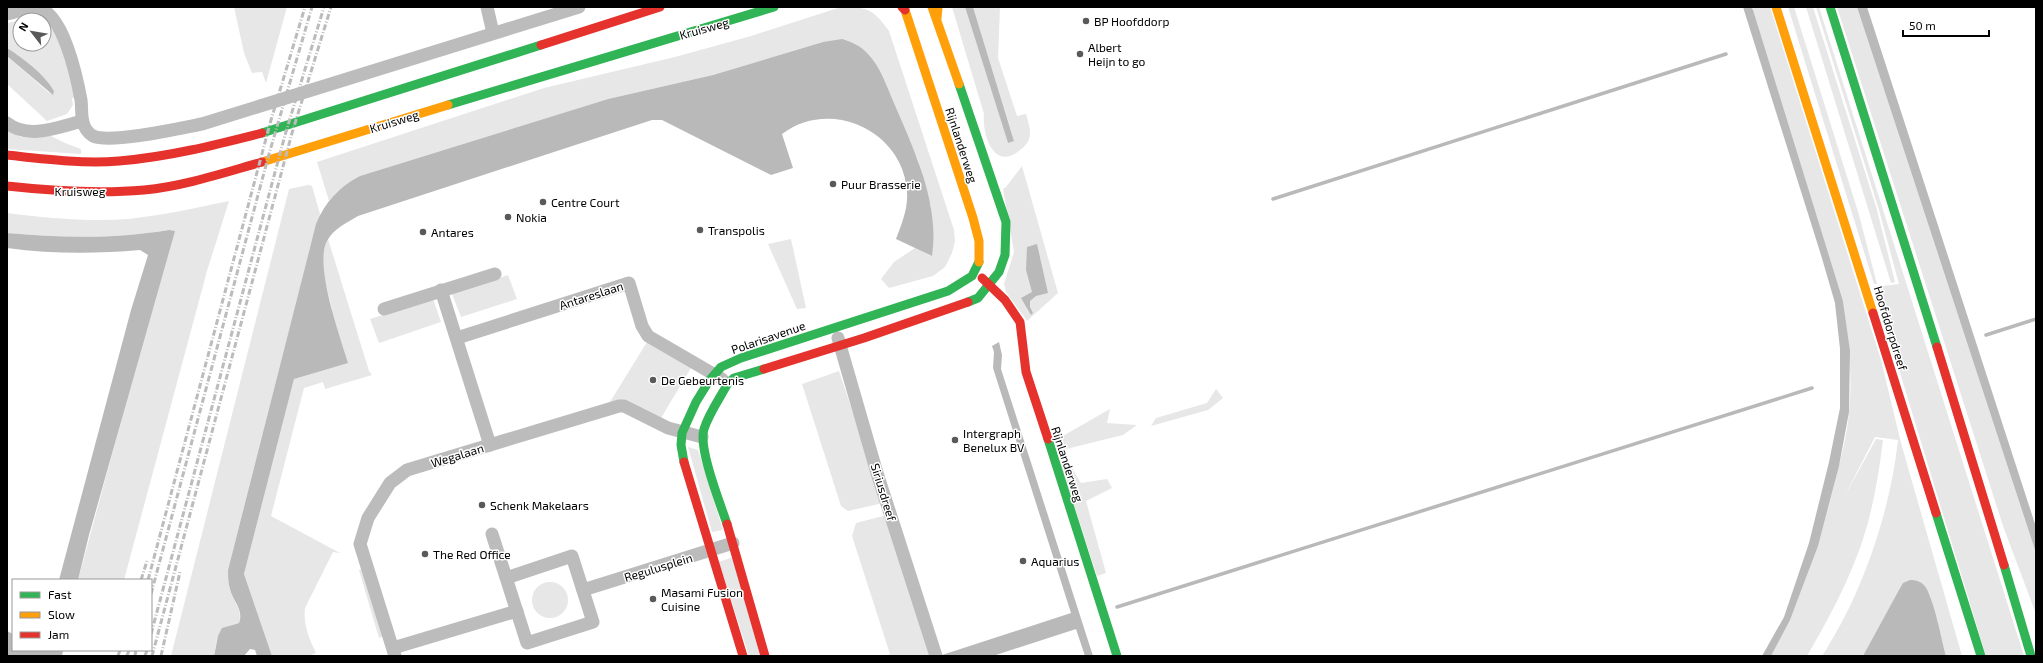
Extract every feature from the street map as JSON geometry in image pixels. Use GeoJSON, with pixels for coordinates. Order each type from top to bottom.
{"type":"FeatureCollection","features":[{"type":"Feature","properties":{"kind":"main road"},"geometry":{"type":"LineString","coordinates":[[7,155],[65,161],[118,161],[183,153],[282,128],[660,7]]}},
{"type":"Feature","properties":{"kind":"main road","name":"Kruisweg"},"geometry":{"type":"LineString","coordinates":[[7,186],[67,192],[137,190],[204,179],[574,66],[774,7]]}},
{"type":"Feature","properties":{"kind":"main road","name":"Rijnlanderweg"},"geometry":{"type":"LineString","coordinates":[[932,7],[1006,222],[1006,254],[1001,271],[992,286]]}},
{"type":"Feature","properties":{"kind":"main road"},"geometry":{"type":"LineString","coordinates":[[937,18],[938,7]]}},
{"type":"Feature","properties":{"kind":"main road","name":"Hoofddorpdreef"},"geometry":{"type":"LineString","coordinates":[[1776,7],[1982,656]]}},
{"type":"Feature","properties":{"kind":"main road"},"geometry":{"type":"LineString","coordinates":[[1830,7],[1987,506],[2031,656]]}},
{"type":"Feature","properties":{"kind":"main road","name":"Rijnlanderweg"},"geometry":{"type":"LineString","coordinates":[[904,8],[971,211],[979,248],[979,260],[975,271],[992,286],[1014,310],[1020,322],[1026,372],[1117,656]]}},
{"type":"Feature","properties":{"kind":"main road","name":"Polarisavenue"},"geometry":{"type":"LineString","coordinates":[[743,656],[684,461],[680,442],[682,432],[701,395],[715,373],[723,366],[741,358],[948,291],[966,282],[975,271]]}},
{"type":"Feature","properties":{"kind":"main road"},"geometry":{"type":"LineString","coordinates":[[765,656],[733,543],[705,454],[702,437],[704,428],[728,383],[734,378],[840,345],[978,298],[992,286]]}},
{"type":"Feature","properties":{"kind":"main road"},"geometry":{"type":"LineString","coordinates":[[1987,506],[2020,585]]}},
{"type":"Feature","properties":{"kind":"main road"},"geometry":{"type":"LineString","coordinates":[[1959,583],[1964,634]]}},
{"type":"Feature","properties":{"kind":"street"},"geometry":{"type":"LineString","coordinates":[[487,7],[493,33]]}},
{"type":"Feature","properties":{"kind":"street"},"geometry":{"type":"LineString","coordinates":[[7,14],[31,8],[38,8],[45,11],[57,22],[76,77],[82,121],[90,134],[97,137],[104,137],[136,136],[202,124],[579,7]]}},
{"type":"Feature","properties":{"kind":"street"},"geometry":{"type":"LineString","coordinates":[[7,123],[13,128],[28,132],[48,130],[82,121]]}},
{"type":"Feature","properties":{"kind":"street"},"geometry":{"type":"LineString","coordinates":[[384,309],[495,274]]}},
{"type":"Feature","properties":{"kind":"street","name":"Antareslaan"},"geometry":{"type":"LineString","coordinates":[[457,338],[629,283],[642,326],[648,336],[715,373],[728,383]]}},
{"type":"Feature","properties":{"kind":"street"},"geometry":{"type":"LineString","coordinates":[[441,290],[490,445]]}},
{"type":"Feature","properties":{"kind":"street","name":"Siriusdreef"},"geometry":{"type":"LineString","coordinates":[[835,328],[877,473],[936,656]]}},
{"type":"Feature","properties":{"kind":"street","name":"Wegalaan"},"geometry":{"type":"LineString","coordinates":[[394,652],[360,544],[368,518],[390,483],[407,470],[618,406],[624,406],[682,432],[702,437]]}},
{"type":"Feature","properties":{"kind":"street"},"geometry":{"type":"LineString","coordinates":[[492,534],[506,578],[517,611],[529,650],[593,622],[572,556],[506,578]]}},
{"type":"Feature","properties":{"kind":"street","name":"Regulusplein"},"geometry":{"type":"LineString","coordinates":[[583,590],[733,543]]}},
{"type":"Feature","properties":{"kind":"street"},"geometry":{"type":"LineString","coordinates":[[394,652],[517,611]]}},
{"type":"Feature","properties":{"kind":"shaded area"},"geometry":{"type":"Polygon","coordinates":[[[234,7],[287,7],[266,83],[262,72],[252,73],[244,53],[234,7]]]}},
{"type":"Feature","properties":{"kind":"shaded area"},"geometry":{"type":"Polygon","coordinates":[[[841,7],[858,8],[869,11],[879,18],[889,31],[954,230],[955,241],[952,253],[945,267],[933,276],[889,288],[881,279],[894,262],[915,248],[931,256],[931,207],[918,160],[884,80],[869,55],[823,42],[713,75],[608,99],[360,176],[338,191],[329,201],[317,162],[544,88],[675,57],[751,36],[841,7]]]}},
{"type":"Feature","properties":{"kind":"shaded area"},"geometry":{"type":"Polygon","coordinates":[[[952,7],[965,7],[1008,143],[1014,140],[973,7],[1000,7],[998,58],[1017,116],[1026,114],[1030,130],[1030,136],[1024,147],[1010,156],[1002,156],[996,153],[991,148],[987,140],[984,114],[952,7]]]}},
{"type":"Feature","properties":{"kind":"shaded area"},"geometry":{"type":"Polygon","coordinates":[[[965,7],[973,7],[1014,141],[1008,143],[965,7]]]}},
{"type":"Feature","properties":{"kind":"shaded area"},"geometry":{"type":"Polygon","coordinates":[[[1743,7],[1751,7],[1753,10],[1843,301],[1850,351],[1849,412],[1839,466],[1818,546],[1790,620],[1771,656],[1762,656],[1784,617],[1809,543],[1829,462],[1840,408],[1840,349],[1835,303],[1743,7]]]}},
{"type":"Feature","properties":{"kind":"shaded area"},"geometry":{"type":"Polygon","coordinates":[[[1751,7],[1770,7],[1881,360],[1901,443],[1962,656],[1946,656],[1930,595],[1924,585],[1878,632],[1863,656],[1822,656],[1850,607],[1862,580],[1881,524],[1888,496],[1898,440],[1875,437],[1843,499],[1876,439],[1883,440],[1879,471],[1870,516],[1861,546],[1845,585],[1807,656],[1771,656],[1799,595],[1814,554],[1827,511],[1848,422],[1850,370],[1843,301],[1751,7]]]}},
{"type":"Feature","properties":{"kind":"shaded area"},"geometry":{"type":"Polygon","coordinates":[[[1788,7],[1794,7],[1859,215],[1877,284],[1874,284],[1788,7]]]}},
{"type":"Feature","properties":{"kind":"shaded area"},"geometry":{"type":"Polygon","coordinates":[[[1806,7],[1813,7],[1877,210],[1895,282],[1891,283],[1806,7]]]}},
{"type":"Feature","properties":{"kind":"shaded area"},"geometry":{"type":"Polygon","coordinates":[[[1816,7],[1819,7],[2024,656],[1986,656],[1874,287],[1899,284],[1879,210],[1816,7]]]}},
{"type":"Feature","properties":{"kind":"shaded area"},"geometry":{"type":"Polygon","coordinates":[[[1837,7],[1857,7],[2036,553],[2036,614],[2003,526],[1837,7]]]}},
{"type":"Feature","properties":{"kind":"shaded area"},"geometry":{"type":"Polygon","coordinates":[[[1857,7],[1867,7],[2036,527],[2036,553],[1857,7]]]}},
{"type":"Feature","properties":{"kind":"shaded area"},"geometry":{"type":"Polygon","coordinates":[[[12,22],[12,52],[52,52],[52,26],[66,59],[75,98],[72,98],[73,105],[67,114],[47,121],[7,84],[7,56],[48,92],[52,94],[54,91],[38,73],[7,48],[7,23],[12,22]]]}},
{"type":"Feature","properties":{"kind":"shaded area"},"geometry":{"type":"Polygon","coordinates":[[[842,39],[853,43],[865,51],[876,64],[910,139],[924,177],[929,197],[932,216],[932,256],[896,239],[906,210],[907,192],[903,170],[893,152],[879,137],[861,126],[842,120],[821,119],[801,123],[782,134],[793,168],[771,175],[662,120],[652,120],[358,216],[341,226],[333,233],[327,241],[324,252],[324,266],[334,319],[348,363],[294,379],[244,574],[272,656],[257,656],[255,650],[250,649],[244,656],[214,656],[218,636],[222,628],[239,623],[240,614],[229,587],[228,570],[316,224],[328,202],[339,190],[360,176],[608,99],[713,75],[823,42],[842,39]]]}},
{"type":"Feature","properties":{"kind":"shaded area"},"geometry":{"type":"Polygon","coordinates":[[[7,48],[27,62],[50,85],[54,91],[53,95],[7,56],[7,48]]]}},
{"type":"Feature","properties":{"kind":"shaded area"},"geometry":{"type":"Polygon","coordinates":[[[7,131],[21,137],[28,138],[49,135],[81,149],[81,154],[7,149],[7,131]]]}},
{"type":"Feature","properties":{"kind":"shaded area"},"geometry":{"type":"Polygon","coordinates":[[[1022,166],[1058,293],[1027,321],[1006,292],[1004,284],[1014,252],[1003,189],[1022,166]]]}},
{"type":"Feature","properties":{"kind":"shaded area"},"geometry":{"type":"Polygon","coordinates":[[[308,185],[312,186],[320,214],[311,244],[228,570],[229,587],[240,614],[239,623],[223,630],[216,643],[214,656],[171,656],[289,189],[308,185]]]}},
{"type":"Feature","properties":{"kind":"shaded area"},"geometry":{"type":"Polygon","coordinates":[[[229,201],[207,271],[124,579],[78,579],[129,392],[169,230],[128,235],[88,237],[7,233],[7,213],[68,219],[99,220],[129,219],[229,201]]]}},
{"type":"Feature","properties":{"kind":"shaded area"},"geometry":{"type":"Polygon","coordinates":[[[169,230],[175,231],[89,535],[78,579],[59,579],[131,310],[148,255],[140,250],[74,253],[7,248],[7,233],[88,237],[149,233],[169,230]]]}},
{"type":"Feature","properties":{"kind":"shaded area"},"geometry":{"type":"Polygon","coordinates":[[[328,239],[369,371],[372,375],[325,389],[323,382],[304,388],[271,516],[340,553],[333,552],[305,608],[306,626],[316,653],[309,656],[272,656],[244,574],[294,379],[332,309],[323,265],[323,256],[328,239]]]}},
{"type":"Feature","properties":{"kind":"shaded area"},"geometry":{"type":"Polygon","coordinates":[[[791,239],[806,308],[797,309],[768,244],[791,239]]]}},
{"type":"Feature","properties":{"kind":"shaded area"},"geometry":{"type":"Polygon","coordinates":[[[1037,244],[1048,293],[1036,296],[1030,301],[1030,307],[1033,313],[1031,315],[1021,298],[1032,292],[1026,270],[1027,247],[1037,244]]]}},
{"type":"Feature","properties":{"kind":"shaded area"},"geometry":{"type":"Polygon","coordinates":[[[508,275],[517,299],[461,317],[452,294],[508,275]]]}},
{"type":"Feature","properties":{"kind":"shaded area"},"geometry":{"type":"Polygon","coordinates":[[[433,299],[441,322],[379,343],[370,319],[433,299]]]}},
{"type":"Feature","properties":{"kind":"shaded area"},"geometry":{"type":"Polygon","coordinates":[[[647,342],[691,368],[661,418],[625,400],[610,402],[647,342]]]}},
{"type":"Feature","properties":{"kind":"shaded area"},"geometry":{"type":"Polygon","coordinates":[[[999,342],[1002,355],[1001,369],[1093,656],[1085,656],[1076,629],[993,656],[942,655],[1071,613],[993,368],[994,352],[992,346],[999,342]]]}},
{"type":"Feature","properties":{"kind":"shaded area"},"geometry":{"type":"Polygon","coordinates":[[[839,371],[883,503],[848,511],[841,506],[802,384],[839,371]]]}},
{"type":"Feature","properties":{"kind":"shaded area"},"geometry":{"type":"Polygon","coordinates":[[[1216,389],[1223,398],[1208,410],[1151,426],[1156,418],[1207,403],[1216,389]]]}},
{"type":"Feature","properties":{"kind":"shaded area"},"geometry":{"type":"Polygon","coordinates":[[[1110,409],[1107,423],[1137,425],[1123,435],[1058,451],[1054,441],[1110,409]]]}},
{"type":"Feature","properties":{"kind":"shaded area"},"geometry":{"type":"Polygon","coordinates":[[[688,447],[698,450],[723,530],[712,532],[688,447]]]}},
{"type":"Feature","properties":{"kind":"shaded area"},"geometry":{"type":"Polygon","coordinates":[[[1061,465],[1070,465],[1081,483],[1107,479],[1112,488],[1086,501],[1106,573],[1097,576],[1061,465]]]}},
{"type":"Feature","properties":{"kind":"shaded area"},"geometry":{"type":"Polygon","coordinates":[[[887,515],[931,656],[886,656],[890,654],[852,536],[856,523],[887,515]]]}},
{"type":"Feature","properties":{"kind":"shaded area"},"geometry":{"type":"Polygon","coordinates":[[[733,557],[760,656],[749,656],[719,562],[733,557]]]}},
{"type":"Feature","properties":{"kind":"shaded area"},"geometry":{"type":"Polygon","coordinates":[[[362,569],[383,636],[379,638],[359,570],[362,569]]]}},
{"type":"Feature","properties":{"kind":"shaded area"},"geometry":{"type":"Polygon","coordinates":[[[1910,580],[1924,585],[1931,598],[1946,656],[1863,656],[1903,583],[1910,580]]]}},
{"type":"Feature","properties":{"kind":"shaded area"},"geometry":{"type":"Polygon","coordinates":[[[554,582],[563,587],[567,593],[567,607],[563,613],[554,618],[546,618],[537,613],[533,607],[532,596],[537,587],[543,583],[554,582]]]}},
{"type":"Feature","properties":{"kind":"shaded area"},"geometry":{"type":"Polygon","coordinates":[[[7,631],[12,634],[12,651],[63,651],[62,656],[7,656],[7,631]]]}},
{"type":"Feature","properties":{"kind":"waterway"},"geometry":{"type":"LineString","coordinates":[[1273,199],[1726,54]]}},
{"type":"Feature","properties":{"kind":"waterway"},"geometry":{"type":"LineString","coordinates":[[1986,335],[2036,319]]}},
{"type":"Feature","properties":{"kind":"waterway"},"geometry":{"type":"LineString","coordinates":[[1117,607],[1812,388]]}},
{"type":"Feature","properties":{"kind":"railway"},"geometry":{"type":"LineString","coordinates":[[148,579],[271,120],[305,7]]}},
{"type":"Feature","properties":{"kind":"railway"},"geometry":{"type":"LineString","coordinates":[[152,590],[269,154],[312,7]]}},
{"type":"Feature","properties":{"kind":"railway"},"geometry":{"type":"LineString","coordinates":[[152,630],[285,135],[324,7]]}},
{"type":"Feature","properties":{"kind":"railway"},"geometry":{"type":"LineString","coordinates":[[152,656],[292,133],[331,7]]}},
{"type":"Feature","properties":{"kind":"railway"},"geometry":{"type":"LineString","coordinates":[[141,579],[147,561]]}},
{"type":"Feature","properties":{"kind":"railway"},"geometry":{"type":"LineString","coordinates":[[161,656],[180,572]]}},
{"type":"Feature","properties":{"kind":"railway"},"geometry":{"type":"LineString","coordinates":[[118,656],[120,651]]}},
{"type":"Feature","properties":{"kind":"railway"},"geometry":{"type":"LineString","coordinates":[[127,656],[129,651]]}},
{"type":"Feature","properties":{"kind":"railway"},"geometry":{"type":"LineString","coordinates":[[135,656],[136,651]]}},
{"type":"Feature","properties":{"kind":"railway"},"geometry":{"type":"LineString","coordinates":[[145,656],[147,651]]}},
{"type":"Feature","properties":{"kind":"traffic: fast"},"geometry":{"type":"LineString","coordinates":[[448,105],[774,7]]}},
{"type":"Feature","properties":{"kind":"traffic: fast"},"geometry":{"type":"LineString","coordinates":[[1830,7],[1937,347]]}},
{"type":"Feature","properties":{"kind":"traffic: fast"},"geometry":{"type":"LineString","coordinates":[[262,133],[541,45]]}},
{"type":"Feature","properties":{"kind":"traffic: fast"},"geometry":{"type":"LineString","coordinates":[[959,84],[1006,222],[1005,255],[999,272],[978,298],[968,302]]}},
{"type":"Feature","properties":{"kind":"traffic: fast"},"geometry":{"type":"LineString","coordinates":[[684,462],[681,445],[682,433],[696,402],[709,381],[721,367],[741,358],[948,291],[972,276],[979,262]]}},
{"type":"Feature","properties":{"kind":"traffic: fast"},"geometry":{"type":"LineString","coordinates":[[727,524],[707,462],[704,449],[704,429],[712,411],[728,383],[734,378],[764,369]]}},
{"type":"Feature","properties":{"kind":"traffic: fast"},"geometry":{"type":"LineString","coordinates":[[1048,439],[1117,656]]}},
{"type":"Feature","properties":{"kind":"traffic: fast"},"geometry":{"type":"LineString","coordinates":[[1936,513],[1981,656]]}},
{"type":"Feature","properties":{"kind":"traffic: fast"},"geometry":{"type":"LineString","coordinates":[[2004,565],[2031,656]]}},
{"type":"Feature","properties":{"kind":"traffic: slow"},"geometry":{"type":"LineString","coordinates":[[904,7],[973,218],[979,241],[979,262]]}},
{"type":"Feature","properties":{"kind":"traffic: slow"},"geometry":{"type":"LineString","coordinates":[[932,7],[959,84]]}},
{"type":"Feature","properties":{"kind":"traffic: slow"},"geometry":{"type":"LineString","coordinates":[[937,18],[938,7]]}},
{"type":"Feature","properties":{"kind":"traffic: slow"},"geometry":{"type":"LineString","coordinates":[[1776,7],[1873,313]]}},
{"type":"Feature","properties":{"kind":"traffic: slow"},"geometry":{"type":"LineString","coordinates":[[262,162],[448,105]]}},
{"type":"Feature","properties":{"kind":"traffic: jam"},"geometry":{"type":"LineString","coordinates":[[541,45],[660,7]]}},
{"type":"Feature","properties":{"kind":"traffic: jam"},"geometry":{"type":"LineString","coordinates":[[902,7],[905,10]]}},
{"type":"Feature","properties":{"kind":"traffic: jam"},"geometry":{"type":"LineString","coordinates":[[7,155],[77,161],[119,161],[173,154],[262,133]]}},
{"type":"Feature","properties":{"kind":"traffic: jam"},"geometry":{"type":"LineString","coordinates":[[7,186],[75,191],[110,192],[144,190],[189,182],[262,162]]}},
{"type":"Feature","properties":{"kind":"traffic: jam"},"geometry":{"type":"LineString","coordinates":[[982,278],[1005,300],[1020,322],[1026,372],[1048,439]]}},
{"type":"Feature","properties":{"kind":"traffic: jam"},"geometry":{"type":"LineString","coordinates":[[764,369],[864,338],[968,302]]}},
{"type":"Feature","properties":{"kind":"traffic: jam"},"geometry":{"type":"LineString","coordinates":[[1873,313],[1936,513]]}},
{"type":"Feature","properties":{"kind":"traffic: jam"},"geometry":{"type":"LineString","coordinates":[[1937,347],[2004,565]]}},
{"type":"Feature","properties":{"kind":"traffic: jam"},"geometry":{"type":"LineString","coordinates":[[684,462],[743,656]]}},
{"type":"Feature","properties":{"kind":"traffic: jam"},"geometry":{"type":"LineString","coordinates":[[727,524],[765,656]]}},
{"type":"Feature","properties":{"kind":"place","name":"BP Hoofddorp"},"geometry":{"type":"Point","coordinates":[1086,21]}},
{"type":"Feature","properties":{"kind":"place","name":"Albert Heijn to go"},"geometry":{"type":"Point","coordinates":[1080,54]}},
{"type":"Feature","properties":{"kind":"place","name":"Puur Brasserie"},"geometry":{"type":"Point","coordinates":[833,184]}},
{"type":"Feature","properties":{"kind":"place","name":"Centre Court"},"geometry":{"type":"Point","coordinates":[543,202]}},
{"type":"Feature","properties":{"kind":"place","name":"Nokia"},"geometry":{"type":"Point","coordinates":[508,217]}},
{"type":"Feature","properties":{"kind":"place","name":"Transpolis"},"geometry":{"type":"Point","coordinates":[700,230]}},
{"type":"Feature","properties":{"kind":"place","name":"Antares"},"geometry":{"type":"Point","coordinates":[423,232]}},
{"type":"Feature","properties":{"kind":"place","name":"De Gebeurtenis"},"geometry":{"type":"Point","coordinates":[653,380]}},
{"type":"Feature","properties":{"kind":"place","name":"Intergraph Benelux BV"},"geometry":{"type":"Point","coordinates":[955,440]}},
{"type":"Feature","properties":{"kind":"place","name":"Schenk Makelaars"},"geometry":{"type":"Point","coordinates":[482,505]}},
{"type":"Feature","properties":{"kind":"place","name":"The Red Office"},"geometry":{"type":"Point","coordinates":[425,554]}},
{"type":"Feature","properties":{"kind":"place","name":"Aquarius"},"geometry":{"type":"Point","coordinates":[1023,561]}},
{"type":"Feature","properties":{"kind":"place","name":"Masami Fusion Cuisine"},"geometry":{"type":"Point","coordinates":[653,599]}}]}
